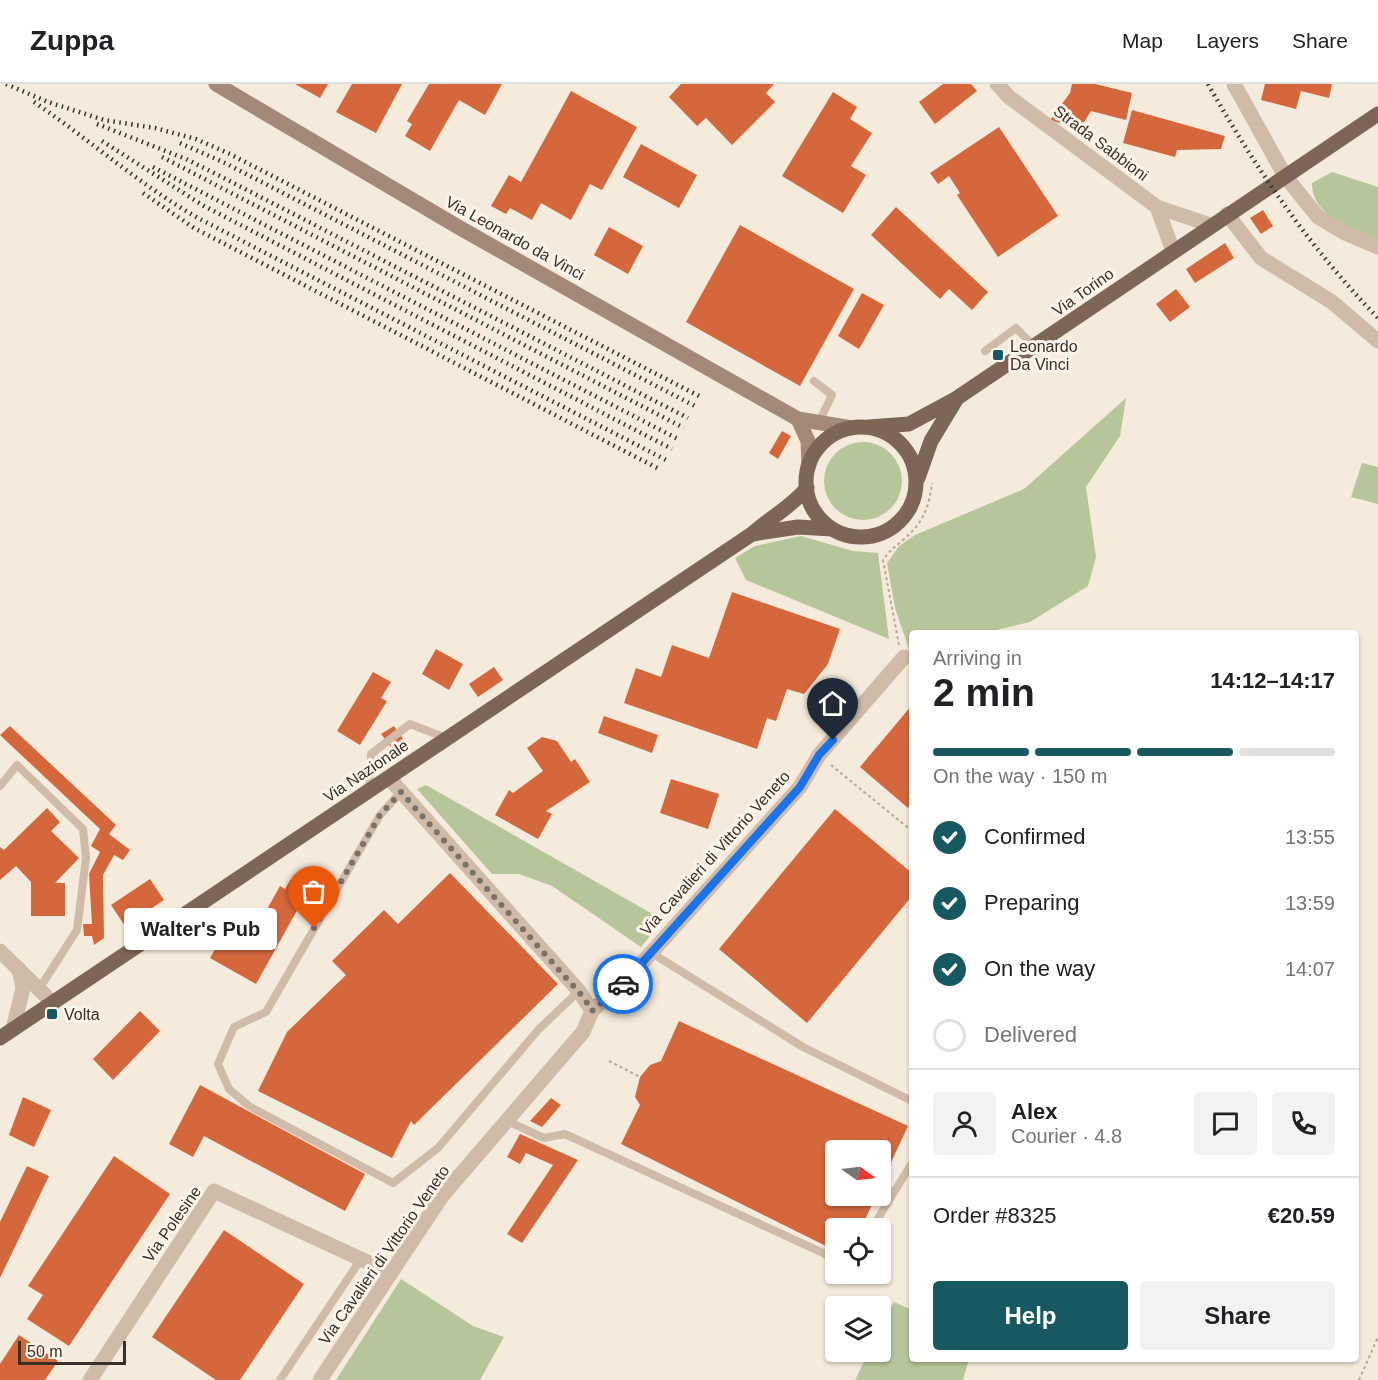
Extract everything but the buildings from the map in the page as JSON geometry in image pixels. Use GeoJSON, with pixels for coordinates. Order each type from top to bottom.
{"type":"FeatureCollection","features":[{"type":"Feature","properties":{"kind":"main road","name":"Via Torino"},"geometry":{"type":"LineString","coordinates":[[869,427],[909,424],[957,398],[1378,114]]}},
{"type":"Feature","properties":{"kind":"main road","name":"Via Torino"},"geometry":{"type":"LineString","coordinates":[[917,482],[930,441],[957,398]]}},
{"type":"Feature","properties":{"kind":"main road"},"geometry":{"type":"LineString","coordinates":[[869,427],[889,434],[904,446],[913,462],[917,482],[912,505],[906,515],[892,528],[874,536],[858,538],[832,530],[812,508],[807,488],[809,465],[827,439],[852,428],[869,427]]}},
{"type":"Feature","properties":{"kind":"main road","name":"Via Nazionale"},"geometry":{"type":"LineString","coordinates":[[0,1038],[752,534],[768,519],[797,500],[807,488]]}},
{"type":"Feature","properties":{"kind":"main road","name":"Via Nazionale"},"geometry":{"type":"LineString","coordinates":[[752,534],[798,527],[832,530]]}},
{"type":"Feature","properties":{"kind":"street","name":"Via Leonardo da Vinci"},"geometry":{"type":"LineString","coordinates":[[216,84],[460,228],[798,418],[852,428]]}},
{"type":"Feature","properties":{"kind":"street","name":"Strada Sabbioni"},"geometry":{"type":"LineString","coordinates":[[997,84],[1009,97],[1156,207],[1211,225]]}},
{"type":"Feature","properties":{"kind":"street"},"geometry":{"type":"LineString","coordinates":[[1234,84],[1286,176],[1318,217],[1345,233],[1378,247]]}},
{"type":"Feature","properties":{"kind":"street"},"geometry":{"type":"LineString","coordinates":[[1156,207],[1173,252]]}},
{"type":"Feature","properties":{"kind":"street"},"geometry":{"type":"LineString","coordinates":[[1227,214],[1261,258],[1332,302],[1378,341]]}},
{"type":"Feature","properties":{"kind":"street"},"geometry":{"type":"LineString","coordinates":[[798,418],[808,441],[809,465]]}},
{"type":"Feature","properties":{"kind":"street","name":"Via Cavalieri di Vittorio Veneto"},"geometry":{"type":"LineString","coordinates":[[320,1380],[442,1196],[583,1032],[592,1011],[614,994],[800,787],[819,755],[904,657]]}},
{"type":"Feature","properties":{"kind":"street"},"geometry":{"type":"LineString","coordinates":[[389,778],[579,992],[592,1011]]}},
{"type":"Feature","properties":{"kind":"street"},"geometry":{"type":"LineString","coordinates":[[0,951],[52,1002]]}},
{"type":"Feature","properties":{"kind":"street"},"geometry":{"type":"LineString","coordinates":[[13,1029],[23,988],[18,969]]}},
{"type":"Feature","properties":{"kind":"street","name":"Via Polesine"},"geometry":{"type":"LineString","coordinates":[[90,1380],[214,1191],[391,1273]]}},
{"type":"Feature","properties":{"kind":"lane"},"geometry":{"type":"LineString","coordinates":[[985,351],[1016,328],[1035,347]]}},
{"type":"Feature","properties":{"kind":"lane"},"geometry":{"type":"LineString","coordinates":[[814,381],[832,394],[819,422]]}},
{"type":"Feature","properties":{"kind":"lane"},"geometry":{"type":"LineString","coordinates":[[369,791],[371,754],[410,724],[448,738]]}},
{"type":"Feature","properties":{"kind":"lane"},"geometry":{"type":"LineString","coordinates":[[0,786],[17,765],[83,829],[86,858],[77,930],[39,989]]}},
{"type":"Feature","properties":{"kind":"lane"},"geometry":{"type":"LineString","coordinates":[[401,792],[380,815],[266,1012],[234,1027],[218,1064],[229,1089],[249,1106],[393,1183],[438,1148],[539,1029],[579,992]]}},
{"type":"Feature","properties":{"kind":"lane"},"geometry":{"type":"LineString","coordinates":[[650,952],[803,1047],[909,1100]]}},
{"type":"Feature","properties":{"kind":"lane"},"geometry":{"type":"LineString","coordinates":[[507,1121],[544,1138],[565,1134],[825,1254]]}},
{"type":"Feature","properties":{"kind":"lane"},"geometry":{"type":"LineString","coordinates":[[878,1218],[909,1168]]}},
{"type":"Feature","properties":{"kind":"lane"},"geometry":{"type":"LineString","coordinates":[[280,1380],[361,1258]]}},
{"type":"Feature","properties":{"kind":"path"},"geometry":{"type":"LineString","coordinates":[[904,657],[896,639],[891,592],[885,579],[883,560],[889,550],[913,531],[925,516],[933,479]]}},
{"type":"Feature","properties":{"kind":"path"},"geometry":{"type":"LineString","coordinates":[[819,755],[909,829]]}},
{"type":"Feature","properties":{"kind":"path"},"geometry":{"type":"LineString","coordinates":[[609,1061],[640,1077]]}},
{"type":"Feature","properties":{"kind":"path"},"geometry":{"type":"LineString","coordinates":[[1359,1380],[1378,1337]]}},
{"type":"Feature","properties":{"kind":"green space"},"geometry":{"type":"Polygon","coordinates":[[[1332,172],[1378,187],[1378,242],[1346,228],[1326,213],[1319,204],[1312,183],[1332,172]]]}},
{"type":"Feature","properties":{"kind":"green space"},"geometry":{"type":"Polygon","coordinates":[[[1126,398],[1120,436],[1086,487],[1096,557],[1088,586],[1030,622],[997,630],[909,630],[909,649],[895,608],[887,563],[899,546],[915,535],[1024,489],[1126,398]]]}},
{"type":"Feature","properties":{"kind":"green space"},"geometry":{"type":"Polygon","coordinates":[[[855,442],[871,442],[885,448],[896,459],[902,473],[902,489],[896,503],[885,514],[871,520],[855,520],[841,514],[830,503],[824,489],[824,473],[830,459],[841,448],[855,442]]]}},
{"type":"Feature","properties":{"kind":"green space"},"geometry":{"type":"Polygon","coordinates":[[[1362,463],[1378,467],[1378,504],[1351,497],[1362,463]]]}},
{"type":"Feature","properties":{"kind":"green space"},"geometry":{"type":"Polygon","coordinates":[[[801,536],[853,551],[878,553],[889,639],[746,580],[735,558],[755,546],[801,536]]]}},
{"type":"Feature","properties":{"kind":"green space"},"geometry":{"type":"Polygon","coordinates":[[[426,785],[663,920],[641,947],[552,886],[519,874],[492,874],[417,789],[426,785]]]}},
{"type":"Feature","properties":{"kind":"green space"},"geometry":{"type":"Polygon","coordinates":[[[401,1279],[473,1326],[504,1337],[480,1380],[336,1380],[401,1279]]]}},
{"type":"Feature","properties":{"kind":"green space"},"geometry":{"type":"Polygon","coordinates":[[[894,1302],[909,1309],[909,1362],[968,1362],[963,1380],[855,1380],[864,1362],[891,1362],[891,1308],[894,1302]]]}},
{"type":"Feature","properties":{"kind":"railway"},"geometry":{"type":"LineString","coordinates":[[6,84],[48,102],[104,120],[155,128],[196,139],[230,154],[701,397]]}},
{"type":"Feature","properties":{"kind":"railway"},"geometry":{"type":"LineString","coordinates":[[1208,84],[1245,147],[1307,236],[1378,318]]}},
{"type":"Feature","properties":{"kind":"railway"},"geometry":{"type":"LineString","coordinates":[[34,102],[135,177],[198,218],[666,460]]}},
{"type":"Feature","properties":{"kind":"railway"},"geometry":{"type":"LineString","coordinates":[[97,124],[186,159],[688,418]]}},
{"type":"Feature","properties":{"kind":"railway"},"geometry":{"type":"LineString","coordinates":[[102,141],[204,206],[672,449]]}},
{"type":"Feature","properties":{"kind":"railway"},"geometry":{"type":"LineString","coordinates":[[180,143],[225,163],[695,406]]}},
{"type":"Feature","properties":{"kind":"railway"},"geometry":{"type":"LineString","coordinates":[[162,157],[684,428]]}},
{"type":"Feature","properties":{"kind":"railway"},"geometry":{"type":"LineString","coordinates":[[153,167],[678,439]]}},
{"type":"Feature","properties":{"kind":"railway"},"geometry":{"type":"LineString","coordinates":[[143,193],[194,228],[661,470]]}},
{"type":"Feature","properties":{"kind":"way so far"},"geometry":{"type":"LineString","coordinates":[[314,928],[380,815],[401,792],[584,998],[592,1011],[623,984]]}},
{"type":"Feature","properties":{"kind":"place","name":"Leonardo Da Vinci"},"geometry":{"type":"Point","coordinates":[998,355]}},
{"type":"Feature","properties":{"kind":"place","name":"Walter's Pub"},"geometry":{"type":"Point","coordinates":[314,928]}},
{"type":"Feature","properties":{"kind":"place","name":"Volta"},"geometry":{"type":"Point","coordinates":[52,1014]}},
{"type":"Feature","properties":{"kind":"route"},"geometry":{"type":"LineString","coordinates":[[623,984],[800,787],[819,755],[833,740]]}}]}
